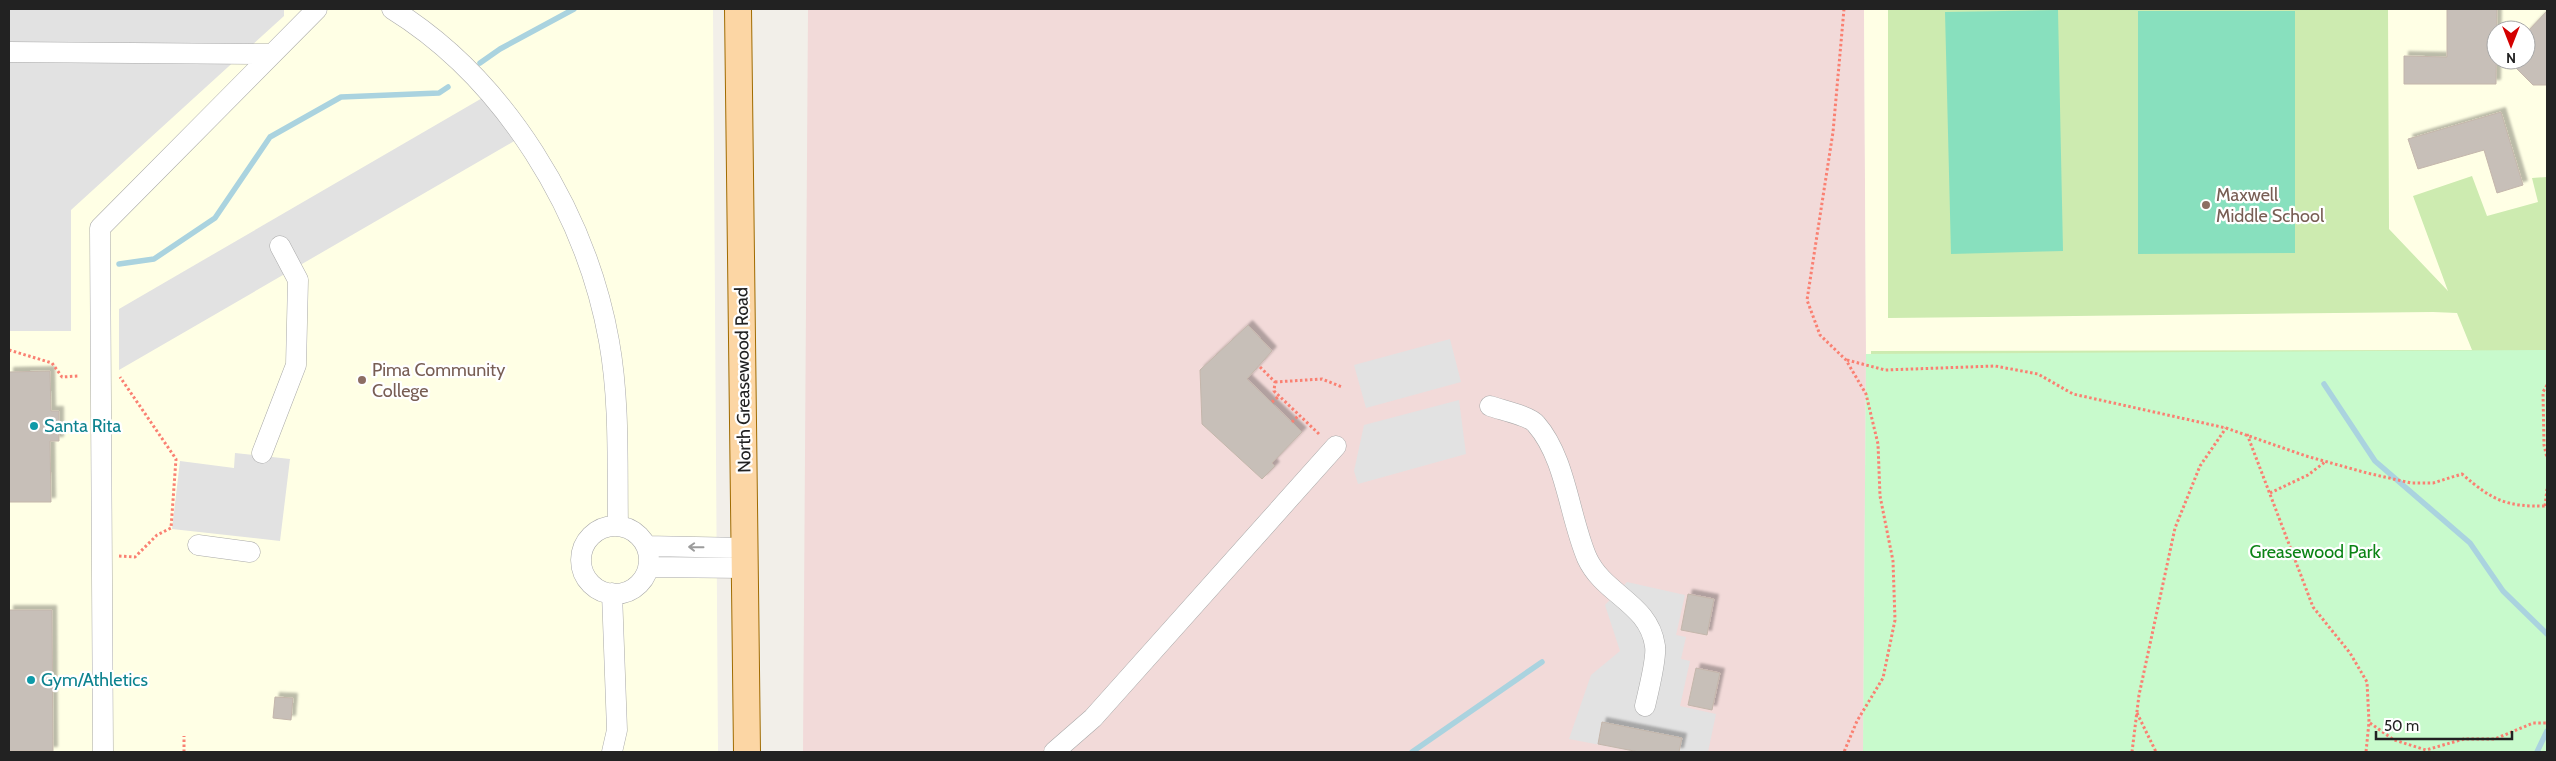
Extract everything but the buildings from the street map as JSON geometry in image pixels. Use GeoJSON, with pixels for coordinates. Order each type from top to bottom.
{"type":"FeatureCollection","features":[{"type":"Feature","properties":{"kind":"main road","name":"North Greasewood Road"},"geometry":{"type":"LineString","coordinates":[[738,9],[747,752]]}},
{"type":"Feature","properties":{"kind":"lane"},"geometry":{"type":"LineString","coordinates":[[103,752],[100,228],[270,54],[317,9]]}},
{"type":"Feature","properties":{"kind":"lane"},"geometry":{"type":"LineString","coordinates":[[392,9],[414,22],[466,69],[506,111],[560,196],[582,244],[609,341],[615,389],[618,526]]}},
{"type":"Feature","properties":{"kind":"lane"},"geometry":{"type":"LineString","coordinates":[[9,52],[270,54]]}},
{"type":"Feature","properties":{"kind":"lane"},"geometry":{"type":"LineString","coordinates":[[262,452],[296,365],[298,280],[280,246]]}},
{"type":"Feature","properties":{"kind":"lane"},"geometry":{"type":"LineString","coordinates":[[1490,406],[1534,421],[1552,444],[1588,560],[1614,592],[1635,606],[1648,624],[1656,648],[1645,706]]}},
{"type":"Feature","properties":{"kind":"lane"},"geometry":{"type":"LineString","coordinates":[[1054,752],[1093,718],[1336,446]]}},
{"type":"Feature","properties":{"kind":"lane"},"geometry":{"type":"LineString","coordinates":[[618,526],[634,532],[646,546],[648,567],[645,576],[631,590],[612,593],[602,591],[589,581],[582,568],[581,557],[589,538],[607,527],[618,526]]}},
{"type":"Feature","properties":{"kind":"lane"},"geometry":{"type":"LineString","coordinates":[[198,546],[250,552]]}},
{"type":"Feature","properties":{"kind":"lane"},"geometry":{"type":"LineString","coordinates":[[646,546],[745,558]]}},
{"type":"Feature","properties":{"kind":"lane"},"geometry":{"type":"LineString","coordinates":[[648,567],[745,558]]}},
{"type":"Feature","properties":{"kind":"lane"},"geometry":{"type":"LineString","coordinates":[[612,593],[617,730],[612,752]]}},
{"type":"Feature","properties":{"kind":"path"},"geometry":{"type":"LineString","coordinates":[[1844,9],[1833,132],[1808,300],[1820,334],[1846,360],[1866,394],[1878,444],[1880,496],[1893,561],[1895,620],[1883,678],[1857,721],[1844,752]]}},
{"type":"Feature","properties":{"kind":"path"},"geometry":{"type":"LineString","coordinates":[[9,350],[52,363],[62,377],[78,376]]}},
{"type":"Feature","properties":{"kind":"path"},"geometry":{"type":"LineString","coordinates":[[1846,360],[1885,370],[1995,366],[2038,374],[2073,394],[2246,433],[2326,461],[2411,483],[2433,483],[2462,474],[2485,494],[2518,506],[2546,506],[2547,489]]}},
{"type":"Feature","properties":{"kind":"path"},"geometry":{"type":"LineString","coordinates":[[1260,367],[1275,382],[1322,379],[1342,387]]}},
{"type":"Feature","properties":{"kind":"path"},"geometry":{"type":"LineString","coordinates":[[115,556],[135,557],[157,536],[171,528],[176,458],[120,376]]}},
{"type":"Feature","properties":{"kind":"path"},"geometry":{"type":"LineString","coordinates":[[1275,382],[1274,391],[1319,434]]}},
{"type":"Feature","properties":{"kind":"path"},"geometry":{"type":"LineString","coordinates":[[2547,385],[2543,392],[2544,445],[2547,458]]}},
{"type":"Feature","properties":{"kind":"path"},"geometry":{"type":"LineString","coordinates":[[1272,402],[1279,396]]}},
{"type":"Feature","properties":{"kind":"path"},"geometry":{"type":"LineString","coordinates":[[1292,422],[1299,415]]}},
{"type":"Feature","properties":{"kind":"path"},"geometry":{"type":"LineString","coordinates":[[2132,752],[2137,712],[2175,528],[2200,466],[2226,428]]}},
{"type":"Feature","properties":{"kind":"path"},"geometry":{"type":"LineString","coordinates":[[2246,433],[2312,607],[2350,653],[2367,682],[2370,722],[2366,752]]}},
{"type":"Feature","properties":{"kind":"path"},"geometry":{"type":"LineString","coordinates":[[2270,493],[2308,475],[2326,461]]}},
{"type":"Feature","properties":{"kind":"path"},"geometry":{"type":"LineString","coordinates":[[2137,712],[2156,752]]}},
{"type":"Feature","properties":{"kind":"path"},"geometry":{"type":"LineString","coordinates":[[2370,722],[2394,740],[2426,750],[2464,739],[2495,739],[2533,723],[2547,723]]}},
{"type":"Feature","properties":{"kind":"path"},"geometry":{"type":"LineString","coordinates":[[184,736],[184,752]]}},
{"type":"Feature","properties":{"kind":"shaded area","name":"Pima Community College"},"geometry":{"type":"Polygon","coordinates":[[[9,9],[713,9],[718,752],[9,752],[9,9]]]}},
{"type":"Feature","properties":{"kind":"shaded area"},"geometry":{"type":"Polygon","coordinates":[[[9,9],[284,9],[284,16],[71,210],[71,331],[9,331],[9,9]]]}},
{"type":"Feature","properties":{"kind":"shaded area"},"geometry":{"type":"Polygon","coordinates":[[[808,9],[1864,9],[1866,354],[1863,752],[803,752],[808,9]]]}},
{"type":"Feature","properties":{"kind":"shaded area","name":"Maxwell Middle School"},"geometry":{"type":"Polygon","coordinates":[[[1864,9],[2547,9],[2547,350],[1866,354],[1864,9]]]}},
{"type":"Feature","properties":{"kind":"shaded area"},"geometry":{"type":"Polygon","coordinates":[[[484,97],[516,140],[119,370],[119,309],[484,97]]]}},
{"type":"Feature","properties":{"kind":"shaded area"},"geometry":{"type":"Polygon","coordinates":[[[1450,339],[1461,382],[1366,408],[1354,365],[1450,339]]]}},
{"type":"Feature","properties":{"kind":"shaded area"},"geometry":{"type":"Polygon","coordinates":[[[1459,400],[1466,454],[1358,484],[1354,471],[1364,425],[1459,400]]]}},
{"type":"Feature","properties":{"kind":"shaded area"},"geometry":{"type":"Polygon","coordinates":[[[235,453],[290,459],[280,541],[172,529],[180,461],[234,468],[235,453]]]}},
{"type":"Feature","properties":{"kind":"shaded area"},"geometry":{"type":"Polygon","coordinates":[[[1627,582],[1685,595],[1676,635],[1686,637],[1681,659],[1690,661],[1680,706],[1716,714],[1708,752],[1637,752],[1569,739],[1591,675],[1620,651],[1605,605],[1627,582]]]}},
{"type":"Feature","properties":{"kind":"green space","name":"Greasewood Park"},"geometry":{"type":"Polygon","coordinates":[[[1888,9],[2388,9],[2389,229],[2448,291],[2413,196],[2472,176],[2487,216],[2538,202],[2532,178],[2547,177],[2547,752],[1866,752],[1871,351],[2472,350],[2457,313],[1888,318],[1888,9]]]}},
{"type":"Feature","properties":{"kind":"green space"},"geometry":{"type":"Polygon","coordinates":[[[2058,10],[2063,251],[1951,254],[1945,12],[2058,10]]]}},
{"type":"Feature","properties":{"kind":"green space"},"geometry":{"type":"Polygon","coordinates":[[[2138,11],[2295,11],[2295,253],[2138,254],[2138,11]]]}},
{"type":"Feature","properties":{"kind":"green space","name":"Greasewood Park"},"geometry":{"type":"Polygon","coordinates":[[[2547,350],[2547,752],[1863,752],[1866,354],[2547,350]]]}},
{"type":"Feature","properties":{"kind":"waterway"},"geometry":{"type":"LineString","coordinates":[[480,63],[500,49],[574,9]]}},
{"type":"Feature","properties":{"kind":"waterway"},"geometry":{"type":"LineString","coordinates":[[119,264],[154,259],[215,218],[270,137],[341,97],[439,93],[448,87]]}},
{"type":"Feature","properties":{"kind":"waterway"},"geometry":{"type":"LineString","coordinates":[[2324,384],[2375,461],[2470,543],[2503,591],[2547,634]]}},
{"type":"Feature","properties":{"kind":"waterway"},"geometry":{"type":"LineString","coordinates":[[1412,752],[1542,662]]}},
{"type":"Feature","properties":{"kind":"waterway"},"geometry":{"type":"LineString","coordinates":[[2537,752],[2547,731]]}},
{"type":"Feature","properties":{"kind":"place","name":"Maxwell Middle School"},"geometry":{"type":"Point","coordinates":[2206,205]}},
{"type":"Feature","properties":{"kind":"place","name":"Pima Community College"},"geometry":{"type":"Point","coordinates":[362,380]}},
{"type":"Feature","properties":{"kind":"place","name":"Santa Rita"},"geometry":{"type":"Point","coordinates":[34,426]}},
{"type":"Feature","properties":{"kind":"place","name":"Gym/Athletics"},"geometry":{"type":"Point","coordinates":[31,680]}}]}
